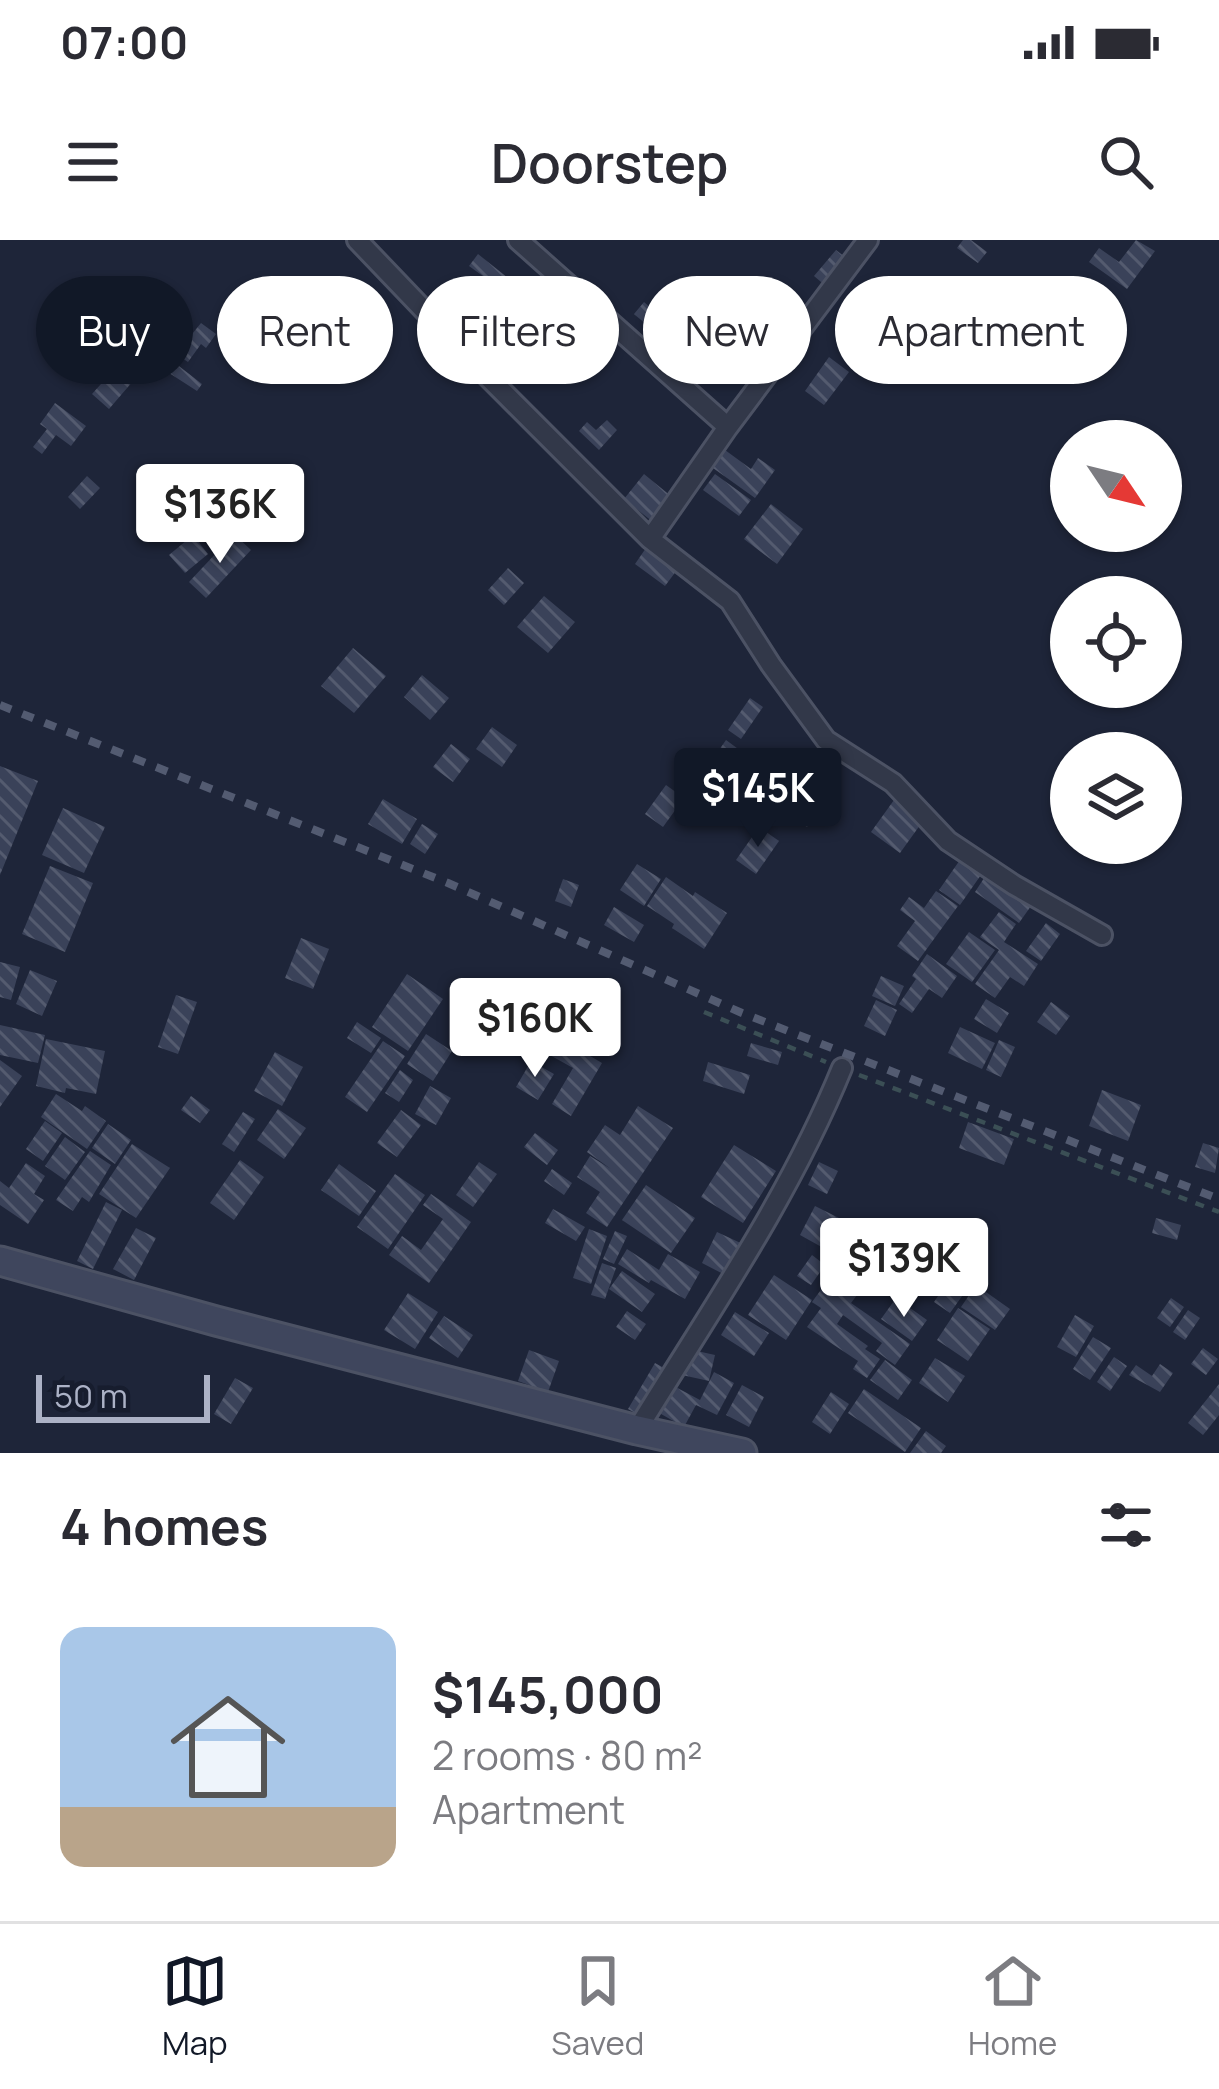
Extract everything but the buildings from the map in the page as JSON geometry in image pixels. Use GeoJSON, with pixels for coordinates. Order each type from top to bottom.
{"type":"FeatureCollection","features":[{"type":"Feature","properties":{"kind":"street"},"geometry":{"type":"LineString","coordinates":[[357,240],[650,539],[730,602],[826,740],[893,783],[948,841],[1102,935]]}},
{"type":"Feature","properties":{"kind":"street"},"geometry":{"type":"LineString","coordinates":[[518,240],[728,427]]}},
{"type":"Feature","properties":{"kind":"street"},"geometry":{"type":"LineString","coordinates":[[650,539],[868,240]]}},
{"type":"Feature","properties":{"kind":"street"},"geometry":{"type":"LineString","coordinates":[[637,1430],[764,1228],[803,1157],[842,1068]]}},
{"type":"Feature","properties":{"kind":"street"},"geometry":{"type":"LineString","coordinates":[[0,1261],[637,1430],[742,1453]]}},
{"type":"Feature","properties":{"kind":"path"},"geometry":{"type":"LineString","coordinates":[[704,1012],[1219,1212]]}},
{"type":"Feature","properties":{"kind":"railway"},"geometry":{"type":"LineString","coordinates":[[0,705],[448,883],[742,1013],[1219,1199]]}}]}
